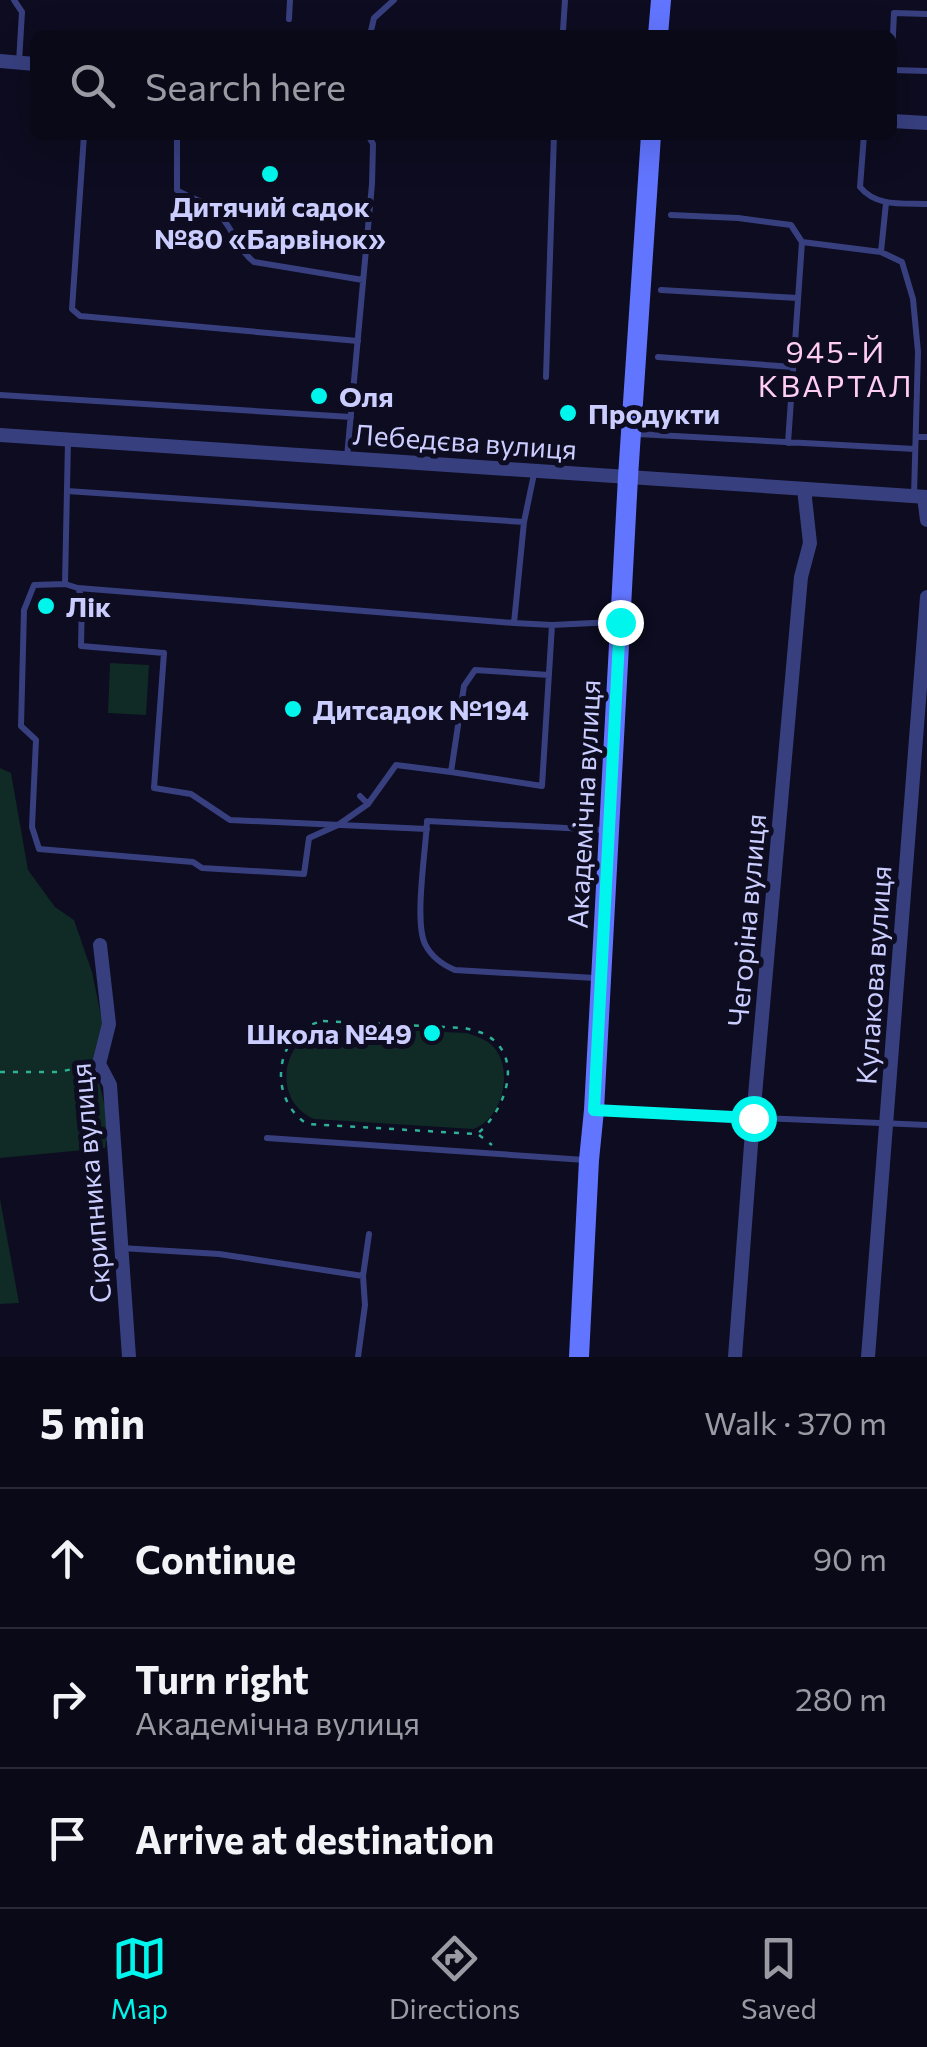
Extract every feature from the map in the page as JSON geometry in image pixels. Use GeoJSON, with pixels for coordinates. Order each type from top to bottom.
{"type":"FeatureCollection","features":[{"type":"Feature","properties":{"kind":"main road"},"geometry":{"type":"LineString","coordinates":[[658,30],[661,0]]}},
{"type":"Feature","properties":{"kind":"main road","name":"Академічна вулиця"},"geometry":{"type":"LineString","coordinates":[[579,1357],[651,140]]}},
{"type":"Feature","properties":{"kind":"street"},"geometry":{"type":"LineString","coordinates":[[0,62],[30,64]]}},
{"type":"Feature","properties":{"kind":"street"},"geometry":{"type":"LineString","coordinates":[[897,121],[927,124]]}},
{"type":"Feature","properties":{"kind":"street","name":"Лебедєва вулиця"},"geometry":{"type":"LineString","coordinates":[[0,435],[921,496]]}},
{"type":"Feature","properties":{"kind":"street","name":"Чегоріна вулиця"},"geometry":{"type":"LineString","coordinates":[[735,1357],[801,577],[810,543],[804,489]]}},
{"type":"Feature","properties":{"kind":"street"},"geometry":{"type":"LineString","coordinates":[[921,496],[927,520]]}},
{"type":"Feature","properties":{"kind":"street","name":"Кулакова вулиця"},"geometry":{"type":"LineString","coordinates":[[868,1357],[927,597]]}},
{"type":"Feature","properties":{"kind":"street","name":"Скрипника вулиця"},"geometry":{"type":"LineString","coordinates":[[100,945],[108,1024],[99,1064],[110,1085],[129,1357]]}},
{"type":"Feature","properties":{"kind":"lane"},"geometry":{"type":"LineString","coordinates":[[14,0],[22,12],[19,63]]}},
{"type":"Feature","properties":{"kind":"lane"},"geometry":{"type":"LineString","coordinates":[[289,19],[290,0]]}},
{"type":"Feature","properties":{"kind":"lane"},"geometry":{"type":"LineString","coordinates":[[371,30],[374,18],[394,0]]}},
{"type":"Feature","properties":{"kind":"lane"},"geometry":{"type":"LineString","coordinates":[[563,30],[565,0]]}},
{"type":"Feature","properties":{"kind":"lane"},"geometry":{"type":"LineString","coordinates":[[893,30],[894,13],[927,14]]}},
{"type":"Feature","properties":{"kind":"lane"},"geometry":{"type":"LineString","coordinates":[[897,70],[927,71]]}},
{"type":"Feature","properties":{"kind":"lane"},"geometry":{"type":"LineString","coordinates":[[84,140],[72,308],[80,316],[358,340]]}},
{"type":"Feature","properties":{"kind":"lane"},"geometry":{"type":"LineString","coordinates":[[177,140],[177,190],[213,208],[232,230],[244,254],[254,262],[363,280]]}},
{"type":"Feature","properties":{"kind":"lane"},"geometry":{"type":"LineString","coordinates":[[347,458],[371,140]]}},
{"type":"Feature","properties":{"kind":"lane"},"geometry":{"type":"LineString","coordinates":[[546,377],[554,140]]}},
{"type":"Feature","properties":{"kind":"lane"},"geometry":{"type":"LineString","coordinates":[[864,140],[860,187],[867,196],[886,203],[927,204]]}},
{"type":"Feature","properties":{"kind":"lane"},"geometry":{"type":"LineString","coordinates":[[881,252],[886,203]]}},
{"type":"Feature","properties":{"kind":"lane"},"geometry":{"type":"LineString","coordinates":[[670,215],[790,225],[802,242],[788,442]]}},
{"type":"Feature","properties":{"kind":"lane"},"geometry":{"type":"LineString","coordinates":[[802,242],[881,252],[902,262],[913,299],[918,352],[915,450],[921,496]]}},
{"type":"Feature","properties":{"kind":"lane"},"geometry":{"type":"LineString","coordinates":[[661,290],[798,298]]}},
{"type":"Feature","properties":{"kind":"lane"},"geometry":{"type":"LineString","coordinates":[[658,357],[794,367]]}},
{"type":"Feature","properties":{"kind":"lane"},"geometry":{"type":"LineString","coordinates":[[917,394],[927,394]]}},
{"type":"Feature","properties":{"kind":"lane"},"geometry":{"type":"LineString","coordinates":[[0,395],[351,417]]}},
{"type":"Feature","properties":{"kind":"lane"},"geometry":{"type":"LineString","coordinates":[[631,434],[915,450]]}},
{"type":"Feature","properties":{"kind":"lane"},"geometry":{"type":"LineString","coordinates":[[916,436],[927,438]]}},
{"type":"Feature","properties":{"kind":"lane"},"geometry":{"type":"LineString","coordinates":[[65,584],[68,440]]}},
{"type":"Feature","properties":{"kind":"lane"},"geometry":{"type":"LineString","coordinates":[[514,623],[524,522],[535,471]]}},
{"type":"Feature","properties":{"kind":"lane"},"geometry":{"type":"LineString","coordinates":[[67,492],[524,522]]}},
{"type":"Feature","properties":{"kind":"lane"},"geometry":{"type":"LineString","coordinates":[[552,626],[542,786],[396,765],[368,804],[338,825],[309,838],[304,874],[202,868],[193,862],[39,849],[32,827],[36,740],[22,726],[24,610],[34,584],[552,626],[620,622]]}},
{"type":"Feature","properties":{"kind":"lane"},"geometry":{"type":"LineString","coordinates":[[78,588],[82,598],[81,646],[164,653],[154,788],[190,794],[230,820],[426,829]]}},
{"type":"Feature","properties":{"kind":"lane"},"geometry":{"type":"LineString","coordinates":[[451,772],[464,686],[475,670],[549,675]]}},
{"type":"Feature","properties":{"kind":"lane"},"geometry":{"type":"LineString","coordinates":[[360,796],[368,804]]}},
{"type":"Feature","properties":{"kind":"lane"},"geometry":{"type":"LineString","coordinates":[[601,978],[456,970],[439,961],[426,944],[420,922],[427,821],[609,830]]}},
{"type":"Feature","properties":{"kind":"lane"},"geometry":{"type":"LineString","coordinates":[[594,1110],[927,1124]]}},
{"type":"Feature","properties":{"kind":"lane"},"geometry":{"type":"LineString","coordinates":[[267,1138],[589,1160]]}},
{"type":"Feature","properties":{"kind":"lane"},"geometry":{"type":"LineString","coordinates":[[358,1357],[369,1234]]}},
{"type":"Feature","properties":{"kind":"lane"},"geometry":{"type":"LineString","coordinates":[[121,1248],[220,1254],[363,1276]]}},
{"type":"Feature","properties":{"kind":"path"},"geometry":{"type":"LineString","coordinates":[[315,1023],[464,1028],[487,1034],[499,1047],[508,1076],[496,1114],[478,1134],[307,1124],[283,1097],[284,1059],[294,1039],[315,1023]]}},
{"type":"Feature","properties":{"kind":"path"},"geometry":{"type":"LineString","coordinates":[[0,1072],[58,1072],[99,1064]]}},
{"type":"Feature","properties":{"kind":"green space"},"geometry":{"type":"Polygon","coordinates":[[[110,663],[149,665],[146,715],[108,713],[110,663]]]}},
{"type":"Feature","properties":{"kind":"green space"},"geometry":{"type":"Polygon","coordinates":[[[0,768],[11,773],[28,870],[55,907],[74,920],[92,972],[103,1025],[95,1066],[110,1126],[105,1148],[0,1158],[0,768]]]}},
{"type":"Feature","properties":{"kind":"green space"},"geometry":{"type":"Polygon","coordinates":[[[327,1027],[467,1033],[483,1039],[496,1050],[504,1071],[498,1106],[483,1124],[473,1129],[314,1119],[300,1110],[291,1097],[287,1068],[300,1042],[327,1027]]]}},
{"type":"Feature","properties":{"kind":"green space"},"geometry":{"type":"Polygon","coordinates":[[[0,1199],[19,1303],[0,1304],[0,1199]]]}},
{"type":"Feature","properties":{"kind":"place","name":"Дитячий садок №80 «Барвінок»"},"geometry":{"type":"Point","coordinates":[270,174]}},
{"type":"Feature","properties":{"kind":"place","name":"Оля"},"geometry":{"type":"Point","coordinates":[319,396]}},
{"type":"Feature","properties":{"kind":"place","name":"Продукти"},"geometry":{"type":"Point","coordinates":[568,413]}},
{"type":"Feature","properties":{"kind":"place","name":"Лік"},"geometry":{"type":"Point","coordinates":[46,606]}},
{"type":"Feature","properties":{"kind":"place","name":"Дитсадок №194"},"geometry":{"type":"Point","coordinates":[293,709]}},
{"type":"Feature","properties":{"kind":"place","name":"Школа №49"},"geometry":{"type":"Point","coordinates":[432,1033]}},
{"type":"Feature","properties":{"kind":"district","name":"945-Й КВАРТАЛ"},"geometry":{"type":"Point","coordinates":[836,367]}},
{"type":"Feature","properties":{"kind":"route"},"geometry":{"type":"LineString","coordinates":[[620,622],[594,1110],[753,1118]]}}]}
